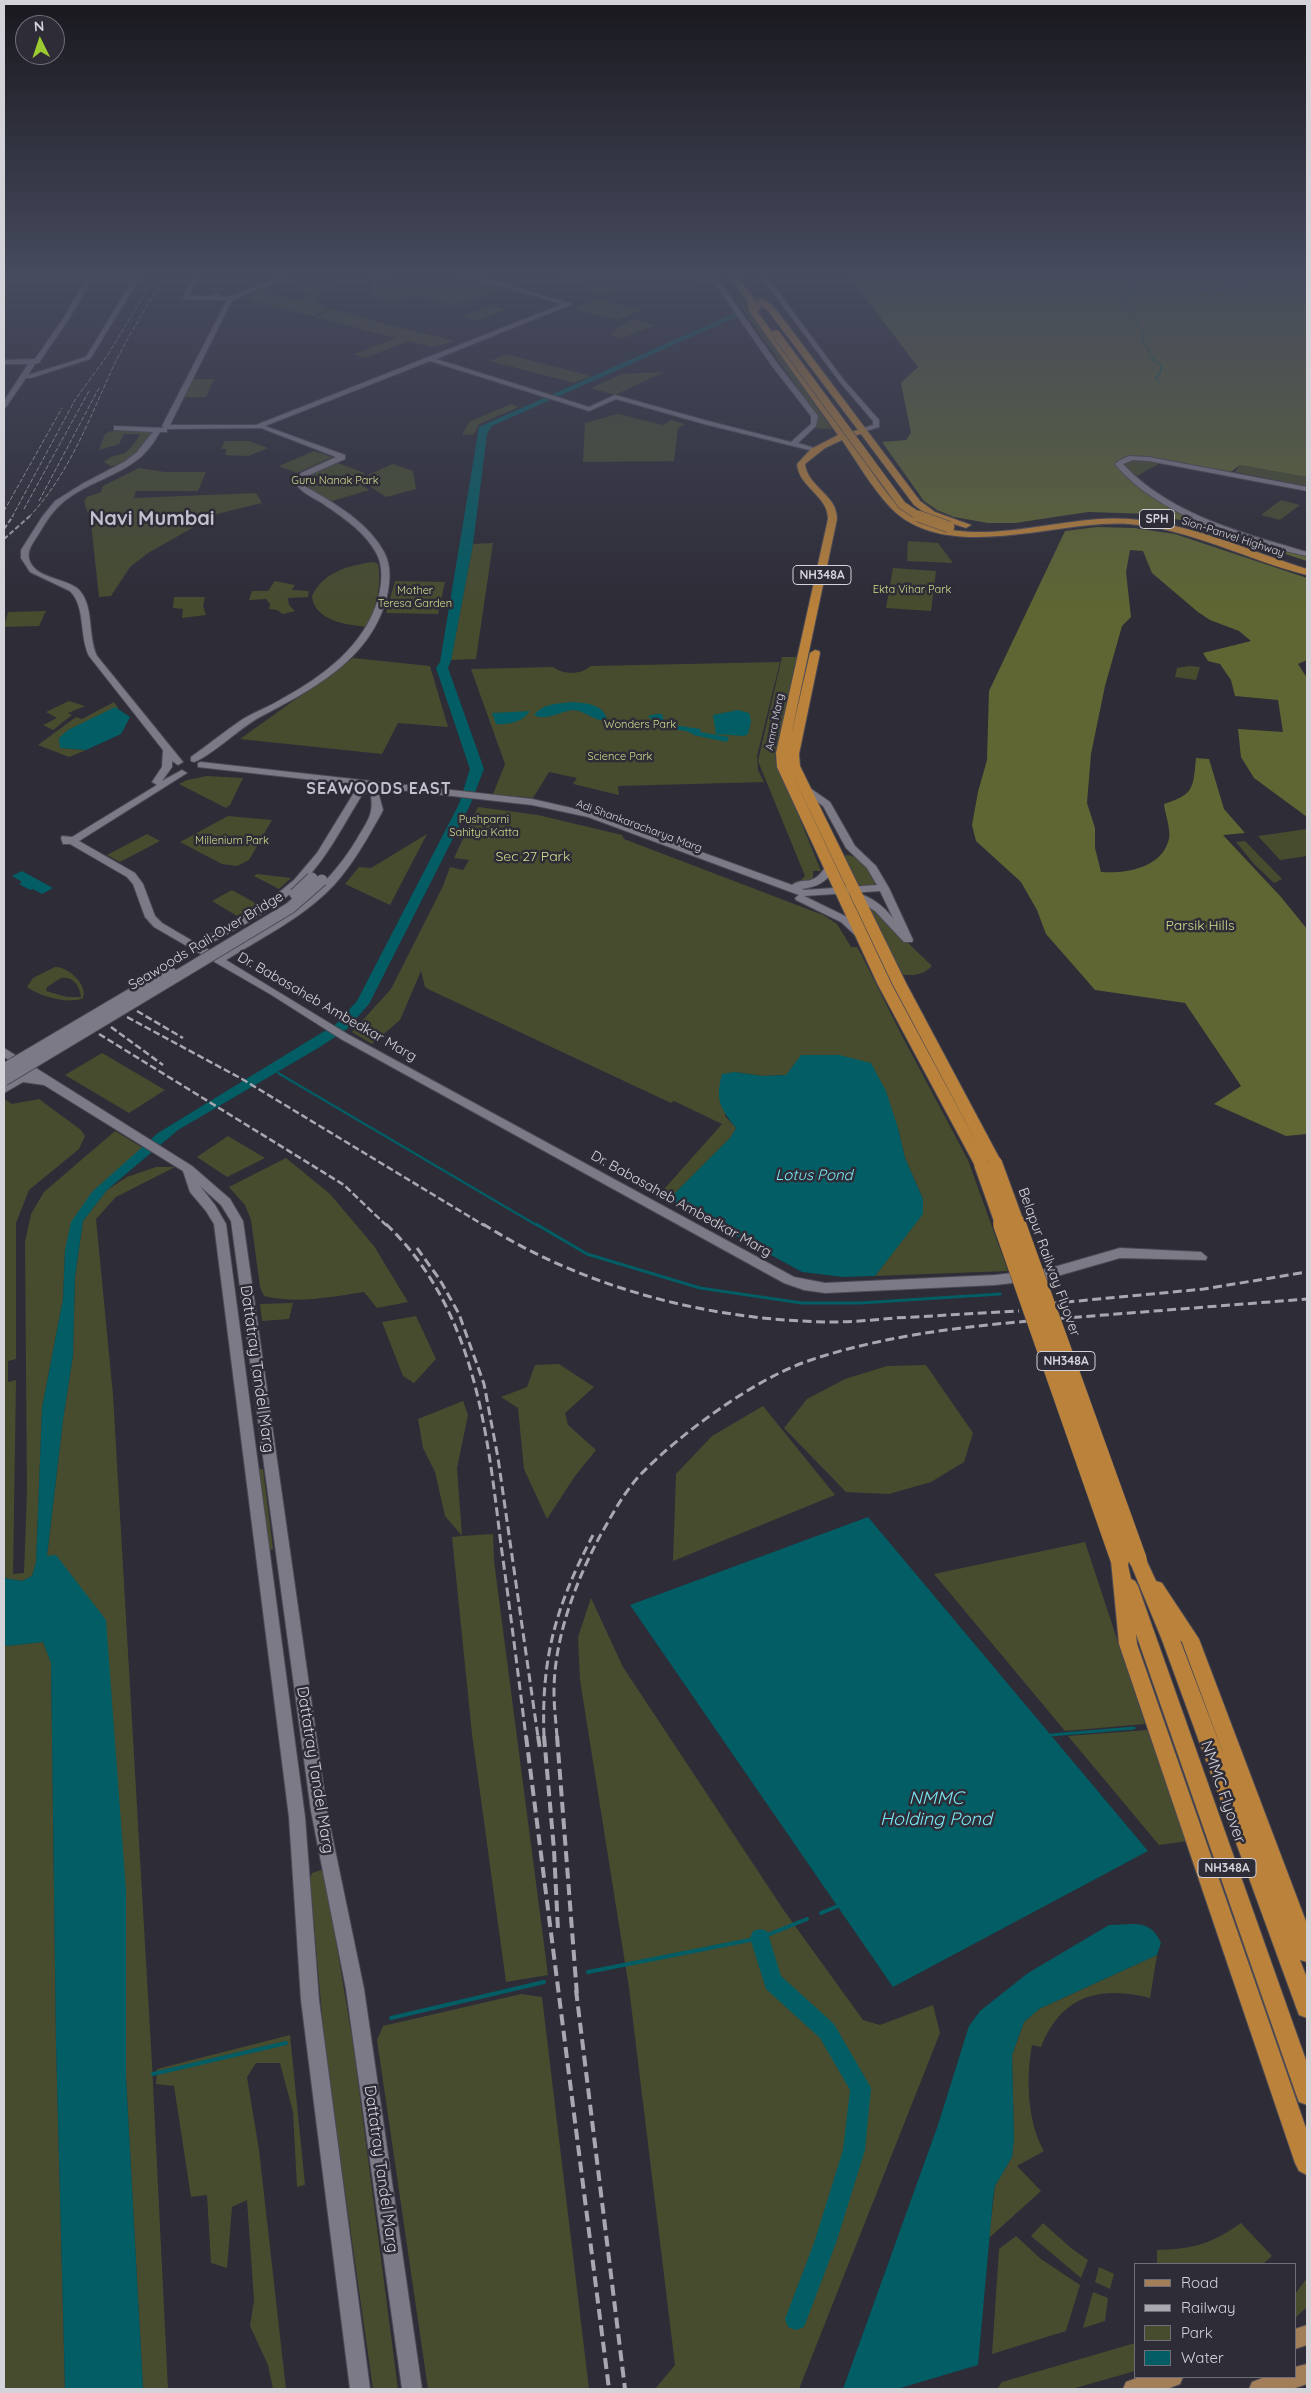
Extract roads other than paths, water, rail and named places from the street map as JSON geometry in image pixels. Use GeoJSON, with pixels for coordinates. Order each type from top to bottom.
{"type":"FeatureCollection","features":[{"type":"Feature","properties":{"kind":"highway"},"geometry":{"type":"LineString","coordinates":[[808,387],[894,506],[914,520],[946,530],[974,534],[1001,531]]}},
{"type":"Feature","properties":{"kind":"highway","name":"SPH"},"geometry":{"type":"LineString","coordinates":[[818,387],[902,505],[920,518],[951,526],[1001,531]]}},
{"type":"Feature","properties":{"kind":"highway"},"geometry":{"type":"LineString","coordinates":[[832,387],[924,509],[956,522],[1001,531]]}},
{"type":"Feature","properties":{"kind":"highway","name":"Amra Marg"},"geometry":{"type":"LineString","coordinates":[[867,432],[843,434],[806,458],[801,464],[801,470],[832,511],[831,535],[782,760],[830,868],[850,894],[863,938],[923,1041]]}},
{"type":"Feature","properties":{"kind":"highway"},"geometry":{"type":"LineString","coordinates":[[823,448],[848,450],[857,455]]}},
{"type":"Feature","properties":{"kind":"highway","name":"Amra Marg"},"geometry":{"type":"LineString","coordinates":[[823,448],[813,460],[809,470],[838,504],[842,516],[793,754],[794,766],[850,894],[899,983],[923,1041]]}},
{"type":"Feature","properties":{"kind":"highway","name":"Sion-Panvel Highway"},"geometry":{"type":"LineString","coordinates":[[1001,531],[1089,516],[1145,517],[1188,526],[1307,565]]}},
{"type":"Feature","properties":{"kind":"highway","name":"Sion-Panvel Highway"},"geometry":{"type":"LineString","coordinates":[[1001,531],[1094,522],[1148,524],[1181,531],[1307,572]]}},
{"type":"Feature","properties":{"kind":"highway","name":"NH348A"},"geometry":{"type":"LineString","coordinates":[[923,1041],[988,1164],[1129,1560]]}},
{"type":"Feature","properties":{"kind":"highway"},"geometry":{"type":"LineString","coordinates":[[1129,1560],[1190,1639],[1307,1952]]}},
{"type":"Feature","properties":{"kind":"highway"},"geometry":{"type":"LineString","coordinates":[[1129,1560],[1128,1644],[1307,2163]]}},
{"type":"Feature","properties":{"kind":"highway","name":"NMMC Flyover"},"geometry":{"type":"LineString","coordinates":[[1129,1560],[1171,1640],[1307,2007]]}},
{"type":"Feature","properties":{"kind":"highway","name":"NMMC Flyover"},"geometry":{"type":"LineString","coordinates":[[1129,1560],[1307,2094]]}},
{"type":"Feature","properties":{"kind":"main road"},"geometry":{"type":"LineString","coordinates":[[4,406],[18,387]]}},
{"type":"Feature","properties":{"kind":"main road"},"geometry":{"type":"LineString","coordinates":[[4,417],[23,387]]}},
{"type":"Feature","properties":{"kind":"main road"},"geometry":{"type":"LineString","coordinates":[[162,428],[181,387]]}},
{"type":"Feature","properties":{"kind":"main road"},"geometry":{"type":"LineString","coordinates":[[184,387],[162,428],[146,449],[130,462],[58,503],[25,550],[24,563],[30,569],[63,581],[86,599],[94,639],[106,664],[190,765]]}},
{"type":"Feature","properties":{"kind":"main road"},"geometry":{"type":"LineString","coordinates":[[260,428],[365,387]]}},
{"type":"Feature","properties":{"kind":"main road"},"geometry":{"type":"LineString","coordinates":[[517,387],[589,409],[615,397],[706,423],[793,444],[823,448]]}},
{"type":"Feature","properties":{"kind":"main road"},"geometry":{"type":"LineString","coordinates":[[792,387],[815,416],[814,425],[793,444]]}},
{"type":"Feature","properties":{"kind":"main road"},"geometry":{"type":"LineString","coordinates":[[847,387],[877,421],[877,426],[867,432]]}},
{"type":"Feature","properties":{"kind":"main road"},"geometry":{"type":"LineString","coordinates":[[68,840],[190,765],[348,656],[370,629],[381,604],[386,576],[379,550],[345,516],[318,498],[294,487],[294,480],[299,474],[336,457],[260,428],[162,428]]}},
{"type":"Feature","properties":{"kind":"main road"},"geometry":{"type":"LineString","coordinates":[[1307,489],[1149,458],[1123,460],[1119,464],[1152,493],[1188,513],[1213,524],[1307,554]]}},
{"type":"Feature","properties":{"kind":"main road"},"geometry":{"type":"LineString","coordinates":[[86,599],[86,640],[99,666],[168,750],[190,765]]}},
{"type":"Feature","properties":{"kind":"main road"},"geometry":{"type":"LineString","coordinates":[[157,782],[167,767],[168,750]]}},
{"type":"Feature","properties":{"kind":"main road"},"geometry":{"type":"LineString","coordinates":[[68,840],[157,782],[190,765]]}},
{"type":"Feature","properties":{"kind":"main road","name":"Adi Shankaracharya Marg"},"geometry":{"type":"LineString","coordinates":[[190,765],[376,789],[532,802],[591,815],[808,893],[850,894]]}},
{"type":"Feature","properties":{"kind":"main road"},"geometry":{"type":"LineString","coordinates":[[804,788],[827,804],[850,848],[872,866],[886,891],[908,940],[892,927],[880,908],[850,894]]}},
{"type":"Feature","properties":{"kind":"main road"},"geometry":{"type":"LineString","coordinates":[[195,948],[275,901],[298,882],[321,854],[358,793],[376,789],[378,810],[353,852],[331,882],[302,908],[217,960]]}},
{"type":"Feature","properties":{"kind":"main road","name":"Seawoods Rail-Over Bridge"},"geometry":{"type":"LineString","coordinates":[[4,1080],[290,908],[340,856],[376,789]]}},
{"type":"Feature","properties":{"kind":"main road","name":"Adi Shankaracharya Marg"},"geometry":{"type":"LineString","coordinates":[[477,798],[586,819],[800,898],[850,894]]}},
{"type":"Feature","properties":{"kind":"main road","name":"Dr. Babasaheb Ambedkar Marg"},"geometry":{"type":"LineString","coordinates":[[68,840],[117,870],[129,881],[147,924],[187,948],[195,948],[274,992],[345,1037],[789,1280],[804,1285],[848,1288],[995,1280],[1048,1274],[1120,1253],[1201,1257]]}},
{"type":"Feature","properties":{"kind":"main road"},"geometry":{"type":"LineString","coordinates":[[782,885],[811,885],[823,879],[830,868]]}},
{"type":"Feature","properties":{"kind":"main road","name":"Seawoods Rail-Over Bridge"},"geometry":{"type":"LineString","coordinates":[[4,1069],[282,904],[317,879]]}},
{"type":"Feature","properties":{"kind":"main road"},"geometry":{"type":"LineString","coordinates":[[850,894],[886,891]]}},
{"type":"Feature","properties":{"kind":"main road"},"geometry":{"type":"LineString","coordinates":[[800,898],[846,920],[863,938]]}},
{"type":"Feature","properties":{"kind":"main road"},"geometry":{"type":"LineString","coordinates":[[4,1089],[29,1074],[6,1059]]}},
{"type":"Feature","properties":{"kind":"main road","name":"Dattatray Tandel Marg"},"geometry":{"type":"LineString","coordinates":[[29,1074],[47,1082],[188,1169],[222,1198],[237,1221],[319,1811],[355,1989],[412,2389]]}},
{"type":"Feature","properties":{"kind":"main road","name":"Dattatray Tandel Marg"},"geometry":{"type":"LineString","coordinates":[[188,1169],[196,1192],[215,1214],[220,1226],[297,1817],[310,2000],[360,2389]]}},
{"type":"Feature","properties":{"kind":"main road"},"geometry":{"type":"LineString","coordinates":[[1132,2389],[1170,2378]]}},
{"type":"Feature","properties":{"kind":"main road"},"geometry":{"type":"LineString","coordinates":[[1259,2389],[1294,2378]]}},
{"type":"Feature","properties":{"kind":"water"},"geometry":{"type":"Polygon","coordinates":[[[570,387],[580,387],[492,426],[487,434],[473,544],[451,661],[448,668],[484,769],[470,805],[369,1004],[347,1029],[320,1047],[178,1130],[107,1190],[83,1221],[75,1277],[73,1355],[63,1420],[47,1556],[56,1555],[106,1620],[126,1891],[126,2077],[143,2389],[65,2389],[56,2043],[51,1663],[43,1642],[7,1646],[4,1644],[4,1578],[22,1581],[32,1576],[36,1563],[42,1408],[63,1299],[65,1250],[71,1222],[92,1192],[158,1133],[336,1024],[357,1001],[459,804],[470,769],[436,668],[440,662],[479,427],[570,387]]]}},
{"type":"Feature","properties":{"kind":"water"},"geometry":{"type":"Polygon","coordinates":[[[572,702],[598,707],[607,719],[599,720],[573,710],[548,717],[534,715],[546,706],[572,702]]]}},
{"type":"Feature","properties":{"kind":"water"},"geometry":{"type":"Polygon","coordinates":[[[115,707],[130,717],[121,734],[86,750],[60,748],[59,738],[68,730],[115,707]]]}},
{"type":"Feature","properties":{"kind":"water"},"geometry":{"type":"Polygon","coordinates":[[[738,710],[749,713],[751,721],[748,734],[744,736],[716,734],[713,715],[738,710]]]}},
{"type":"Feature","properties":{"kind":"water"},"geometry":{"type":"Polygon","coordinates":[[[530,711],[519,720],[506,724],[496,724],[492,713],[530,711]]]}},
{"type":"Feature","properties":{"kind":"water"},"geometry":{"type":"Polygon","coordinates":[[[662,714],[664,721],[673,725],[701,729],[700,732],[729,737],[727,742],[693,735],[686,731],[661,728],[648,716],[662,714]]]}},
{"type":"Feature","properties":{"kind":"water"},"geometry":{"type":"Polygon","coordinates":[[[22,871],[53,888],[42,894],[19,884],[22,882],[12,876],[22,871]]]}},
{"type":"Feature","properties":{"kind":"water","name":"Lotus Pond"},"geometry":{"type":"Polygon","coordinates":[[[801,1055],[839,1055],[871,1063],[886,1091],[905,1158],[923,1199],[923,1214],[875,1276],[843,1277],[802,1272],[669,1199],[731,1137],[736,1128],[720,1103],[719,1091],[722,1074],[735,1072],[762,1076],[786,1075],[801,1055]]]}},
{"type":"Feature","properties":{"kind":"water","name":"NMMC Holding Pond"},"geometry":{"type":"Polygon","coordinates":[[[868,1517],[1148,1851],[893,1987],[630,1605],[868,1517]]]}},
{"type":"Feature","properties":{"kind":"water"},"geometry":{"type":"Polygon","coordinates":[[[1133,1924],[1146,1926],[1157,1935],[1161,1943],[1157,1955],[1039,2009],[1024,2022],[1012,2055],[1014,2139],[1012,2157],[995,2186],[978,2365],[897,2389],[843,2389],[938,2125],[969,2026],[980,2011],[1028,1973],[1109,1925],[1133,1924]]]}},
{"type":"Feature","properties":{"kind":"waterway"},"geometry":{"type":"LineString","coordinates":[[278,1073],[538,1226]]}},
{"type":"Feature","properties":{"kind":"waterway"},"geometry":{"type":"LineString","coordinates":[[536,1224],[587,1254],[700,1288],[802,1303],[860,1303],[1000,1294]]}},
{"type":"Feature","properties":{"kind":"waterway"},"geometry":{"type":"LineString","coordinates":[[1051,1735],[1134,1728]]}},
{"type":"Feature","properties":{"kind":"waterway"},"geometry":{"type":"LineString","coordinates":[[821,1913],[838,1906]]}},
{"type":"Feature","properties":{"kind":"waterway"},"geometry":{"type":"LineString","coordinates":[[588,1972],[760,1938],[807,1919]]}},
{"type":"Feature","properties":{"kind":"waterway"},"geometry":{"type":"LineString","coordinates":[[760,1938],[773,1982],[827,2031],[861,2088],[854,2150],[825,2243],[796,2319]]}},
{"type":"Feature","properties":{"kind":"waterway"},"geometry":{"type":"LineString","coordinates":[[391,2018],[544,1982]]}},
{"type":"Feature","properties":{"kind":"waterway"},"geometry":{"type":"LineString","coordinates":[[153,2074],[286,2043]]}},
{"type":"Feature","properties":{"kind":"railway"},"geometry":{"type":"LineString","coordinates":[[12,517],[75,400],[85,387]]}},
{"type":"Feature","properties":{"kind":"railway"},"geometry":{"type":"LineString","coordinates":[[39,501],[100,387]]}},
{"type":"Feature","properties":{"kind":"railway"},"geometry":{"type":"LineString","coordinates":[[29,517],[56,482],[78,445],[104,387]]}},
{"type":"Feature","properties":{"kind":"railway"},"geometry":{"type":"LineString","coordinates":[[24,509],[89,391]]}},
{"type":"Feature","properties":{"kind":"railway"},"geometry":{"type":"LineString","coordinates":[[4,511],[62,408]]}},
{"type":"Feature","properties":{"kind":"railway"},"geometry":{"type":"LineString","coordinates":[[4,529],[13,516]]}},
{"type":"Feature","properties":{"kind":"railway"},"geometry":{"type":"LineString","coordinates":[[4,539],[29,517]]}},
{"type":"Feature","properties":{"kind":"railway"},"geometry":{"type":"LineString","coordinates":[[137,1011],[183,1038]]}},
{"type":"Feature","properties":{"kind":"railway"},"geometry":{"type":"LineString","coordinates":[[127,1017],[242,1079],[485,1226]]}},
{"type":"Feature","properties":{"kind":"railway"},"geometry":{"type":"LineString","coordinates":[[111,1027],[163,1065]]}},
{"type":"Feature","properties":{"kind":"railway"},"geometry":{"type":"LineString","coordinates":[[99,1034],[344,1185],[387,1226]]}},
{"type":"Feature","properties":{"kind":"railway"},"geometry":{"type":"LineString","coordinates":[[386,1224],[416,1257],[440,1294],[458,1333],[472,1373],[490,1458],[526,1737]]}},
{"type":"Feature","properties":{"kind":"railway"},"geometry":{"type":"LineString","coordinates":[[483,1224],[523,1247],[564,1267],[651,1297],[696,1308],[787,1320],[841,1322],[1019,1311]]}},
{"type":"Feature","properties":{"kind":"railway"},"geometry":{"type":"LineString","coordinates":[[417,1248],[440,1280],[459,1314],[484,1384],[498,1458],[538,1737]]}},
{"type":"Feature","properties":{"kind":"railway"},"geometry":{"type":"LineString","coordinates":[[1025,1306],[1204,1289],[1307,1272]]}},
{"type":"Feature","properties":{"kind":"railway"},"geometry":{"type":"LineString","coordinates":[[557,1737],[554,1692],[555,1672],[562,1632],[574,1592],[609,1520],[635,1481],[657,1458],[718,1410],[762,1382],[805,1362],[871,1343],[905,1336],[975,1326],[1307,1299]]}},
{"type":"Feature","properties":{"kind":"railway"},"geometry":{"type":"LineString","coordinates":[[544,1736],[545,1682],[548,1657],[560,1609],[569,1585],[593,1535]]}},
{"type":"Feature","properties":{"kind":"railway"},"geometry":{"type":"LineString","coordinates":[[526,1736],[609,2389]]}},
{"type":"Feature","properties":{"kind":"railway"},"geometry":{"type":"LineString","coordinates":[[538,1736],[540,1749]]}},
{"type":"Feature","properties":{"kind":"railway"},"geometry":{"type":"LineString","coordinates":[[544,1736],[554,1850],[558,1930]]}},
{"type":"Feature","properties":{"kind":"railway"},"geometry":{"type":"LineString","coordinates":[[557,1736],[577,1995]]}},
{"type":"Feature","properties":{"kind":"railway"},"geometry":{"type":"LineString","coordinates":[[576,1990],[625,2389]]}},
{"type":"Feature","properties":{"kind":"district","name":"Navi Mumbai"},"geometry":{"type":"Point","coordinates":[152,519]}},
{"type":"Feature","properties":{"kind":"district","name":"SEAWOODS EAST"},"geometry":{"type":"Point","coordinates":[379,789]}},
{"type":"Feature","properties":{"kind":"park label","name":"Guru Nanak Park"},"geometry":{"type":"Point","coordinates":[335,481]}},
{"type":"Feature","properties":{"kind":"park label","name":"Ekta Vihar Park"},"geometry":{"type":"Point","coordinates":[912,590]}},
{"type":"Feature","properties":{"kind":"park label","name":"Mother Teresa Garden"},"geometry":{"type":"Point","coordinates":[415,597]}},
{"type":"Feature","properties":{"kind":"park label","name":"Wonders Park"},"geometry":{"type":"Point","coordinates":[640,725]}},
{"type":"Feature","properties":{"kind":"park label","name":"Science Park"},"geometry":{"type":"Point","coordinates":[620,757]}},
{"type":"Feature","properties":{"kind":"park label","name":"Pushparni Sahitya Katta"},"geometry":{"type":"Point","coordinates":[484,826]}},
{"type":"Feature","properties":{"kind":"park label","name":"Millenium Park"},"geometry":{"type":"Point","coordinates":[232,841]}},
{"type":"Feature","properties":{"kind":"park label","name":"Sec 27 Park"},"geometry":{"type":"Point","coordinates":[533,857]}},
{"type":"Feature","properties":{"kind":"park label","name":"Parsik Hills"},"geometry":{"type":"Point","coordinates":[1200,926]}}]}
